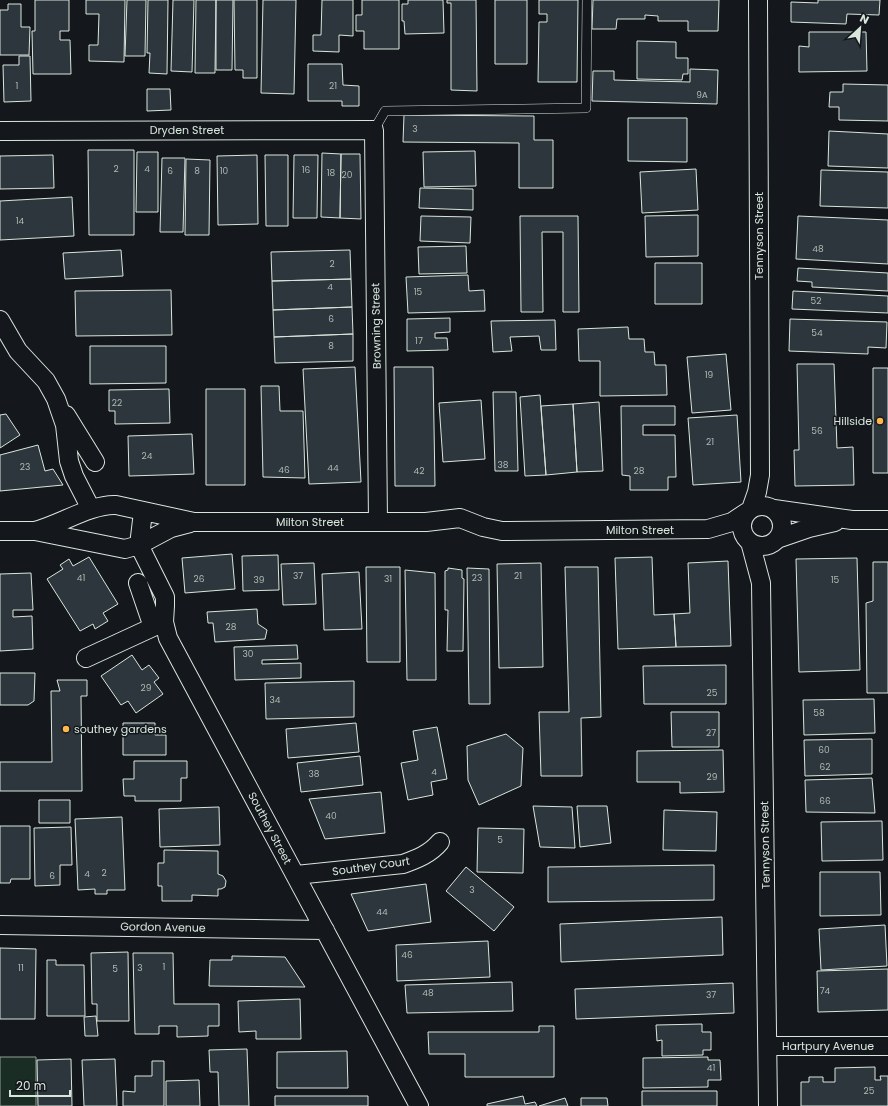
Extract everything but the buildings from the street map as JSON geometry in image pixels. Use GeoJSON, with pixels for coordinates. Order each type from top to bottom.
{"type":"FeatureCollection","features":[{"type":"Feature","properties":{"kind":"street","name":"Tennyson Street"},"geometry":{"type":"LineString","coordinates":[[749,510],[759,487],[760,471],[758,0]]}},
{"type":"Feature","properties":{"kind":"street","name":"Dryden Street"},"geometry":{"type":"LineString","coordinates":[[0,131],[374,130]]}},
{"type":"Feature","properties":{"kind":"street","name":"Browning Street"},"geometry":{"type":"LineString","coordinates":[[374,130],[378,522]]}},
{"type":"Feature","properties":{"kind":"street"},"geometry":{"type":"LineString","coordinates":[[0,320],[18,351],[40,374],[95,462]]}},
{"type":"Feature","properties":{"kind":"street"},"geometry":{"type":"LineString","coordinates":[[56,399],[65,425],[68,461],[91,509],[85,541]]}},
{"type":"Feature","properties":{"kind":"street","name":"Tennyson Street"},"geometry":{"type":"LineString","coordinates":[[760,471],[762,485],[773,508]]}},
{"type":"Feature","properties":{"kind":"street","name":"Milton Street"},"geometry":{"type":"LineString","coordinates":[[35,531],[55,525],[91,509],[108,505],[194,522],[426,522],[457,518],[493,529],[507,531],[702,530],[718,532],[748,541]]}},
{"type":"Feature","properties":{"kind":"street"},"geometry":{"type":"LineString","coordinates":[[852,520],[809,528],[762,546],[758,546],[748,541],[742,528],[743,519],[749,510],[763,505],[773,508],[852,520],[888,520]]}},
{"type":"Feature","properties":{"kind":"street"},"geometry":{"type":"LineString","coordinates":[[773,508],[780,516],[782,524],[782,532],[776,541]]}},
{"type":"Feature","properties":{"kind":"street","name":"Milton Street"},"geometry":{"type":"LineString","coordinates":[[702,530],[726,524],[749,510]]}},
{"type":"Feature","properties":{"kind":"street"},"geometry":{"type":"LineString","coordinates":[[139,545],[143,512]]}},
{"type":"Feature","properties":{"kind":"street","name":"Milton Street"},"geometry":{"type":"LineString","coordinates":[[0,531],[35,531],[122,549],[129,549],[171,528],[194,522]]}},
{"type":"Feature","properties":{"kind":"street","name":"Tennyson Street"},"geometry":{"type":"LineString","coordinates":[[748,541],[761,583],[768,1106]]}},
{"type":"Feature","properties":{"kind":"street","name":"Tennyson Street"},"geometry":{"type":"LineString","coordinates":[[761,583],[776,541]]}},
{"type":"Feature","properties":{"kind":"street","name":"Southey Street"},"geometry":{"type":"LineString","coordinates":[[139,545],[165,597],[166,606],[158,625],[168,638],[419,1106]]}},
{"type":"Feature","properties":{"kind":"street"},"geometry":{"type":"LineString","coordinates":[[86,658],[158,625],[138,583]]}},
{"type":"Feature","properties":{"kind":"street","name":"Southey Court"},"geometry":{"type":"LineString","coordinates":[[296,876],[403,864],[433,850],[440,842]]}},
{"type":"Feature","properties":{"kind":"street","name":"Gordon Avenue"},"geometry":{"type":"LineString","coordinates":[[0,925],[325,930]]}},
{"type":"Feature","properties":{"kind":"street","name":"Hartpury Avenue"},"geometry":{"type":"LineString","coordinates":[[768,1046],[888,1046]]}},
{"type":"Feature","properties":{"kind":"lane"},"geometry":{"type":"LineString","coordinates":[[374,130],[385,111],[586,108],[587,0]]}},
{"type":"Feature","properties":{"kind":"green space"},"geometry":{"type":"Polygon","coordinates":[[[0,1057],[36,1057],[36,1106],[0,1106],[0,1057]]]}},
{"type":"Feature","properties":{"kind":"place","name":"Hillside"},"geometry":{"type":"Point","coordinates":[880,421]}},
{"type":"Feature","properties":{"kind":"place","name":"southey gardens"},"geometry":{"type":"Point","coordinates":[66,729]}}]}
